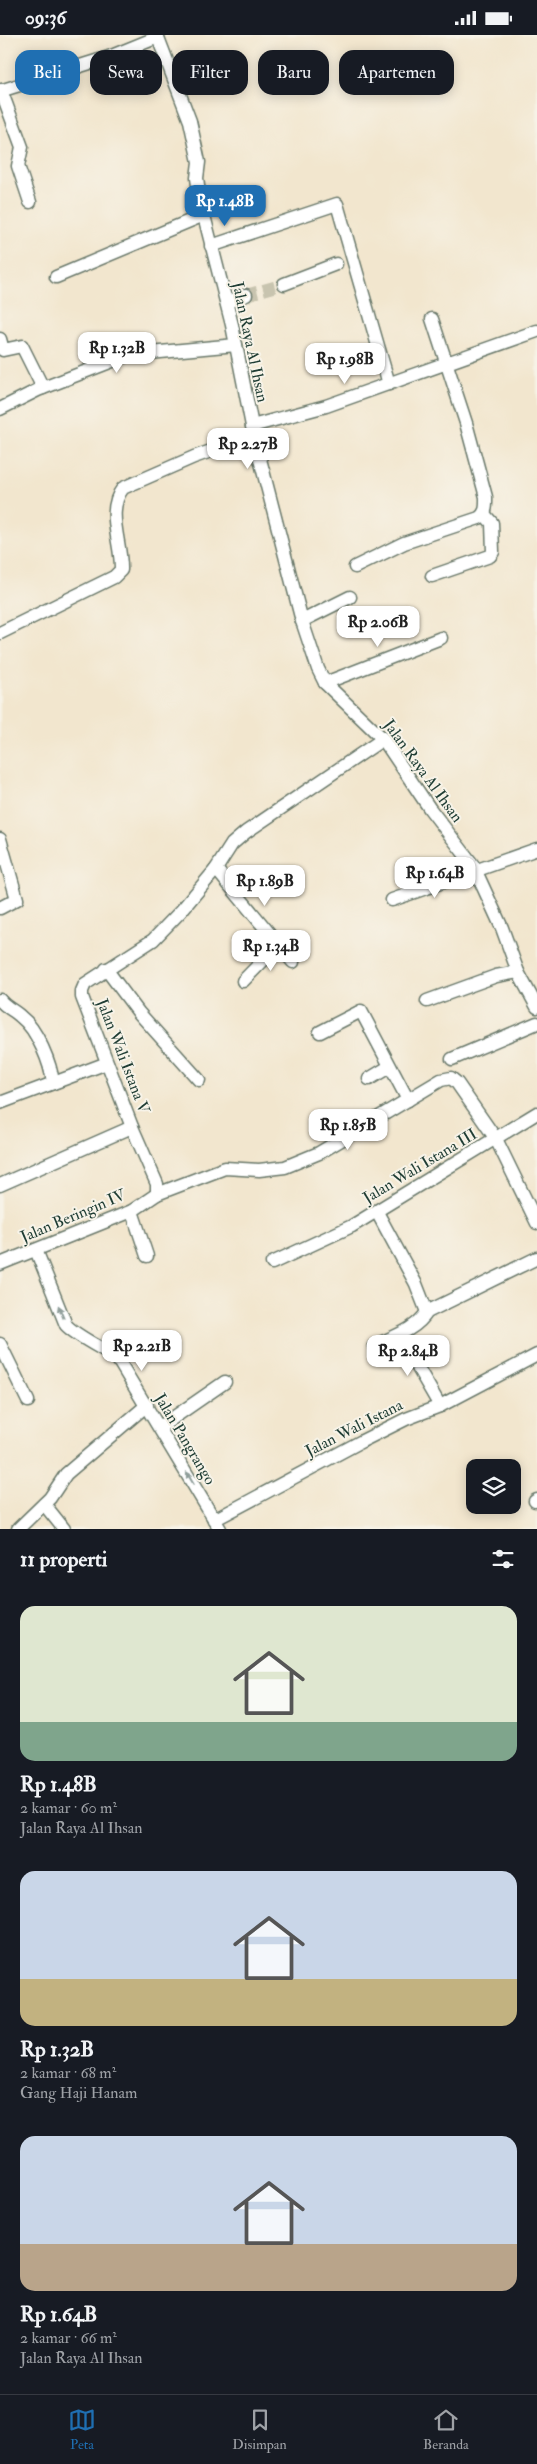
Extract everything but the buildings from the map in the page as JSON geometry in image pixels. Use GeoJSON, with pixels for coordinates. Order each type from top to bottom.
{"type":"FeatureCollection","features":[{"type":"Feature","properties":{"kind":"street"},"geometry":{"type":"LineString","coordinates":[[30,202],[18,165],[22,147],[0,91],[109,57],[158,36]]}},
{"type":"Feature","properties":{"kind":"street","name":"Jalan Raya Al Ihsan"},"geometry":{"type":"LineString","coordinates":[[158,36],[190,121],[198,162],[197,177],[204,215],[227,302],[253,431],[302,621],[325,683],[383,739],[474,867],[502,928],[518,973],[537,1007]]}},
{"type":"Feature","properties":{"kind":"street"},"geometry":{"type":"LineString","coordinates":[[211,246],[337,204],[389,384]]}},
{"type":"Feature","properties":{"kind":"street"},"geometry":{"type":"LineString","coordinates":[[56,277],[204,215]]}},
{"type":"Feature","properties":{"kind":"street"},"geometry":{"type":"LineString","coordinates":[[284,284],[336,264]]}},
{"type":"Feature","properties":{"kind":"street"},"geometry":{"type":"LineString","coordinates":[[227,302],[246,295]]}},
{"type":"Feature","properties":{"kind":"street"},"geometry":{"type":"LineString","coordinates":[[432,319],[445,365],[466,423],[486,497],[484,514],[492,523],[493,553],[490,556],[432,576]]}},
{"type":"Feature","properties":{"kind":"street"},"geometry":{"type":"LineString","coordinates":[[0,633],[114,577],[121,570],[122,557],[114,514],[117,496],[123,488],[253,431],[445,365],[537,331]]}},
{"type":"Feature","properties":{"kind":"street"},"geometry":{"type":"LineString","coordinates":[[0,339],[3,350],[22,346],[43,388]]}},
{"type":"Feature","properties":{"kind":"street"},"geometry":{"type":"LineString","coordinates":[[0,409],[43,388],[128,355],[236,345]]}},
{"type":"Feature","properties":{"kind":"street"},"geometry":{"type":"LineString","coordinates":[[355,567],[404,543],[484,514]]}},
{"type":"Feature","properties":{"kind":"street"},"geometry":{"type":"LineString","coordinates":[[302,621],[350,597]]}},
{"type":"Feature","properties":{"kind":"street"},"geometry":{"type":"LineString","coordinates":[[325,683],[442,638]]}},
{"type":"Feature","properties":{"kind":"street","name":"Jalan Wali Istana V"},"geometry":{"type":"LineString","coordinates":[[157,1194],[158,1184],[132,1127],[82,991],[85,984],[153,940],[181,911],[216,869],[232,844],[246,832],[383,739]]}},
{"type":"Feature","properties":{"kind":"street"},"geometry":{"type":"LineString","coordinates":[[0,844],[17,899],[0,908]]}},
{"type":"Feature","properties":{"kind":"street"},"geometry":{"type":"LineString","coordinates":[[392,900],[474,867],[537,849]]}},
{"type":"Feature","properties":{"kind":"street"},"geometry":{"type":"LineString","coordinates":[[216,869],[294,962]]}},
{"type":"Feature","properties":{"kind":"street"},"geometry":{"type":"LineString","coordinates":[[243,981],[278,945]]}},
{"type":"Feature","properties":{"kind":"street"},"geometry":{"type":"LineString","coordinates":[[106,969],[139,1013],[198,1080]]}},
{"type":"Feature","properties":{"kind":"street"},"geometry":{"type":"LineString","coordinates":[[427,1001],[496,976],[518,973]]}},
{"type":"Feature","properties":{"kind":"street"},"geometry":{"type":"LineString","coordinates":[[0,1000],[8,1009],[22,1017],[32,1029],[40,1043],[53,1083]]}},
{"type":"Feature","properties":{"kind":"street"},"geometry":{"type":"LineString","coordinates":[[320,1032],[361,1011],[389,1067],[408,1099]]}},
{"type":"Feature","properties":{"kind":"street"},"geometry":{"type":"LineString","coordinates":[[452,1059],[537,1023]]}},
{"type":"Feature","properties":{"kind":"street"},"geometry":{"type":"LineString","coordinates":[[0,1103],[107,1063]]}},
{"type":"Feature","properties":{"kind":"street"},"geometry":{"type":"LineString","coordinates":[[368,1079],[389,1067]]}},
{"type":"Feature","properties":{"kind":"street","name":"Jalan Wali Istana III"},"geometry":{"type":"LineString","coordinates":[[157,1194],[225,1168],[259,1170],[284,1167],[318,1153],[441,1080],[451,1078],[457,1083],[496,1139],[352,1227],[272,1263]]}},
{"type":"Feature","properties":{"kind":"street"},"geometry":{"type":"LineString","coordinates":[[537,1113],[496,1139],[537,1223]]}},
{"type":"Feature","properties":{"kind":"street"},"geometry":{"type":"LineString","coordinates":[[0,1185],[132,1127]]}},
{"type":"Feature","properties":{"kind":"street","name":"Jalan Beringin IV"},"geometry":{"type":"LineString","coordinates":[[0,1264],[132,1211],[157,1194]]}},
{"type":"Feature","properties":{"kind":"street"},"geometry":{"type":"LineString","coordinates":[[132,1211],[147,1256]]}},
{"type":"Feature","properties":{"kind":"street"},"geometry":{"type":"LineString","coordinates":[[377,1212],[416,1284],[427,1312]]}},
{"type":"Feature","properties":{"kind":"street","name":"Jalan Pangrango"},"geometry":{"type":"LineString","coordinates":[[36,1250],[66,1325],[71,1331],[91,1340],[116,1358],[147,1405],[217,1525]]}},
{"type":"Feature","properties":{"kind":"street"},"geometry":{"type":"LineString","coordinates":[[374,1346],[399,1335],[423,1319],[427,1312],[537,1258]]}},
{"type":"Feature","properties":{"kind":"street"},"geometry":{"type":"LineString","coordinates":[[399,1335],[440,1406]]}},
{"type":"Feature","properties":{"kind":"street"},"geometry":{"type":"LineString","coordinates":[[0,1344],[28,1401]]}},
{"type":"Feature","properties":{"kind":"street","name":"Jalan Wali Istana"},"geometry":{"type":"LineString","coordinates":[[217,1525],[406,1419],[440,1406],[537,1355]]}},
{"type":"Feature","properties":{"kind":"street"},"geometry":{"type":"LineString","coordinates":[[160,1427],[225,1382]]}},
{"type":"Feature","properties":{"kind":"street"},"geometry":{"type":"LineString","coordinates":[[18,1529],[44,1505],[66,1474],[147,1405]]}},
{"type":"Feature","properties":{"kind":"street"},"geometry":{"type":"LineString","coordinates":[[44,1505],[64,1529]]}},
{"type":"Feature","properties":{"kind":"tunnel"},"geometry":{"type":"LineString","coordinates":[[246,295],[284,284]]}}]}
